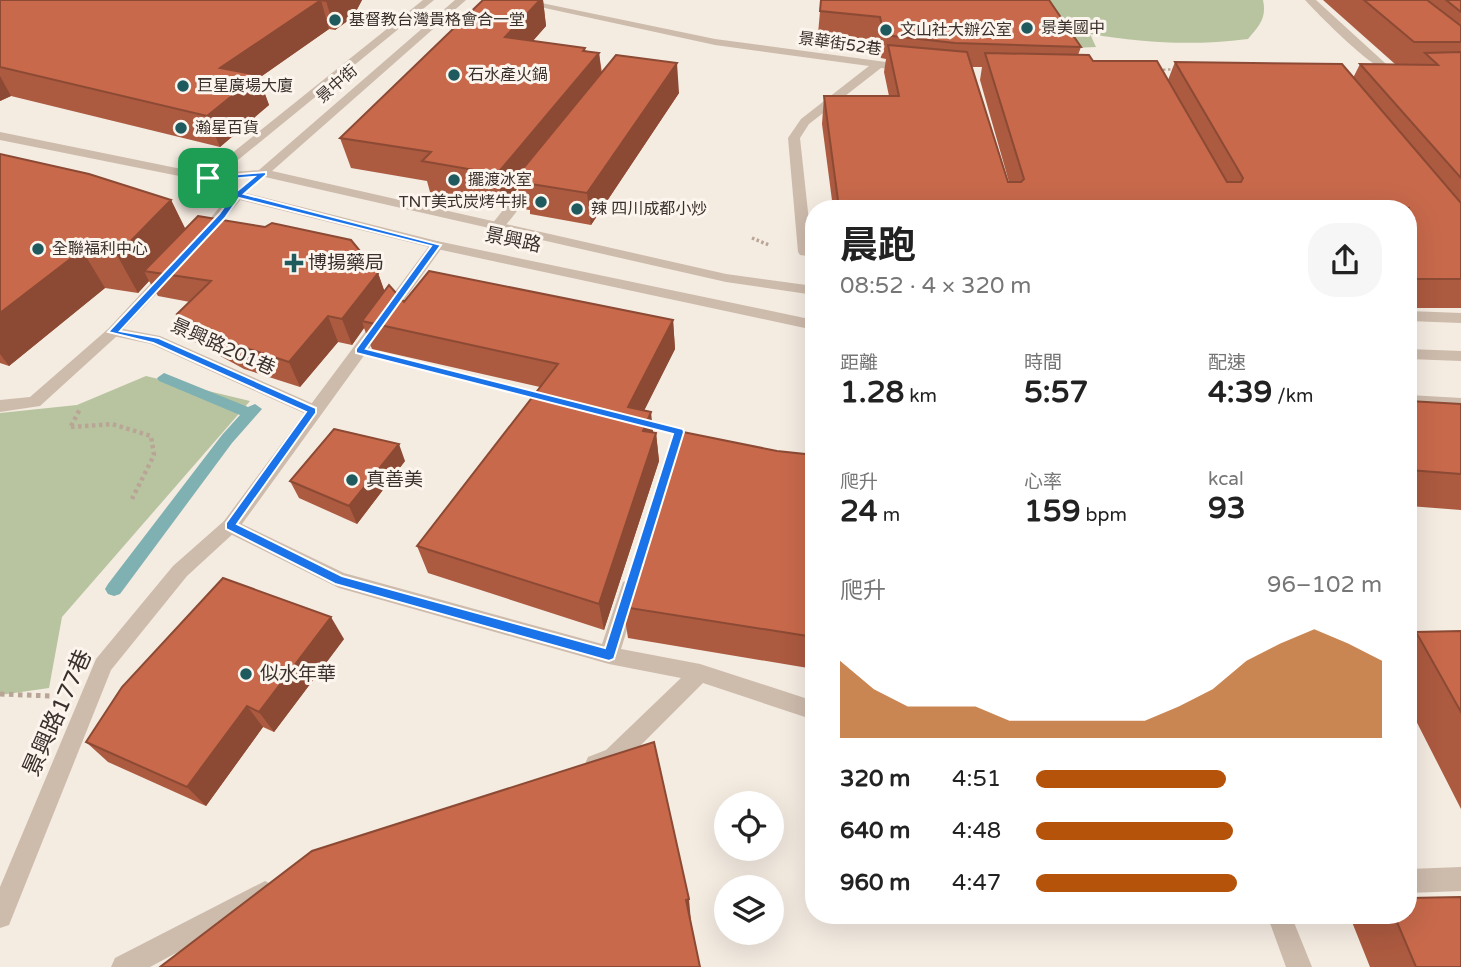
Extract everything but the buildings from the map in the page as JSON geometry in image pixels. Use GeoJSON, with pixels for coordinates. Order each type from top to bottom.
{"type":"FeatureCollection","features":[{"type":"Feature","properties":{"kind":"street","name":"景中街"},"geometry":{"type":"LineString","coordinates":[[208,178],[429,0]]}},
{"type":"Feature","properties":{"kind":"street","name":"景中街"},"geometry":{"type":"LineString","coordinates":[[237,195],[461,0]]}},
{"type":"Feature","properties":{"kind":"street","name":"景華街52巷"},"geometry":{"type":"LineString","coordinates":[[513,0],[715,42],[877,65],[917,68]]}},
{"type":"Feature","properties":{"kind":"street"},"geometry":{"type":"LineString","coordinates":[[1310,0],[1381,65],[1395,74]]}},
{"type":"Feature","properties":{"kind":"street"},"geometry":{"type":"LineString","coordinates":[[805,222],[794,138],[805,122],[877,65]]}},
{"type":"Feature","properties":{"kind":"street"},"geometry":{"type":"LineString","coordinates":[[1372,75],[1409,74]]}},
{"type":"Feature","properties":{"kind":"street","name":"景興路"},"geometry":{"type":"LineString","coordinates":[[0,136],[208,178],[263,173],[726,278],[805,290]]}},
{"type":"Feature","properties":{"kind":"street"},"geometry":{"type":"LineString","coordinates":[[497,227],[541,170]]}},
{"type":"Feature","properties":{"kind":"street","name":"景興路"},"geometry":{"type":"LineString","coordinates":[[208,178],[237,195],[437,245],[805,323]]}},
{"type":"Feature","properties":{"kind":"street"},"geometry":{"type":"LineString","coordinates":[[0,406],[34,402],[113,332],[237,195]]}},
{"type":"Feature","properties":{"kind":"street","name":"景興路177巷"},"geometry":{"type":"LineString","coordinates":[[0,916],[103,665],[180,572],[230,526],[312,410],[360,351],[437,245]]}},
{"type":"Feature","properties":{"kind":"street"},"geometry":{"type":"LineString","coordinates":[[1417,316],[1461,318]]}},
{"type":"Feature","properties":{"kind":"street","name":"景興路201巷"},"geometry":{"type":"LineString","coordinates":[[113,332],[155,340],[312,410]]}},
{"type":"Feature","properties":{"kind":"street"},"geometry":{"type":"LineString","coordinates":[[1417,354],[1461,356]]}},
{"type":"Feature","properties":{"kind":"street"},"geometry":{"type":"LineString","coordinates":[[1417,402],[1460,405]]}},
{"type":"Feature","properties":{"kind":"street"},"geometry":{"type":"LineString","coordinates":[[230,526],[339,580],[609,655],[700,673],[805,708]]}},
{"type":"Feature","properties":{"kind":"street"},"geometry":{"type":"LineString","coordinates":[[609,655],[634,576]]}},
{"type":"Feature","properties":{"kind":"street"},"geometry":{"type":"LineString","coordinates":[[573,772],[613,758],[700,673]]}},
{"type":"Feature","properties":{"kind":"street"},"geometry":{"type":"LineString","coordinates":[[1417,881],[1461,879]]}},
{"type":"Feature","properties":{"kind":"street"},"geometry":{"type":"LineString","coordinates":[[124,967],[279,885]]}},
{"type":"Feature","properties":{"kind":"street"},"geometry":{"type":"LineString","coordinates":[[1282,924],[1299,967]]}},
{"type":"Feature","properties":{"kind":"path"},"geometry":{"type":"LineString","coordinates":[[1147,70],[1188,69]]}},
{"type":"Feature","properties":{"kind":"path"},"geometry":{"type":"LineString","coordinates":[[360,351],[546,398]]}},
{"type":"Feature","properties":{"kind":"path"},"geometry":{"type":"LineString","coordinates":[[639,422],[691,435]]}},
{"type":"Feature","properties":{"kind":"path"},"geometry":{"type":"LineString","coordinates":[[71,427],[103,423],[125,425],[151,436],[154,455],[132,499]]}},
{"type":"Feature","properties":{"kind":"path"},"geometry":{"type":"LineString","coordinates":[[0,694],[90,698]]}},
{"type":"Feature","properties":{"kind":"green space"},"geometry":{"type":"Polygon","coordinates":[[[1037,0],[1263,0],[1264,12],[1259,26],[1248,39],[1169,42],[1090,34],[1096,47],[1073,48],[1037,0]]]}},
{"type":"Feature","properties":{"kind":"green space"},"geometry":{"type":"Polygon","coordinates":[[[146,376],[250,401],[62,617],[49,688],[0,695],[0,413],[77,405],[146,376]]]}},
{"type":"Feature","properties":{"kind":"waterway"},"geometry":{"type":"LineString","coordinates":[[164,378],[244,411]]}},
{"type":"Feature","properties":{"kind":"waterway"},"geometry":{"type":"LineString","coordinates":[[114,589],[227,439],[255,409]]}},
{"type":"Feature","properties":{"kind":"place","name":"基督教台灣貴格會合一堂"},"geometry":{"type":"Point","coordinates":[335,20]}},
{"type":"Feature","properties":{"kind":"place","name":"景美國中"},"geometry":{"type":"Point","coordinates":[1027,28]}},
{"type":"Feature","properties":{"kind":"place","name":"文山社大辦公室"},"geometry":{"type":"Point","coordinates":[886,30]}},
{"type":"Feature","properties":{"kind":"place","name":"石水產火鍋"},"geometry":{"type":"Point","coordinates":[454,75]}},
{"type":"Feature","properties":{"kind":"place","name":"巨星廣場大廈"},"geometry":{"type":"Point","coordinates":[183,86]}},
{"type":"Feature","properties":{"kind":"place","name":"瀚星百貨"},"geometry":{"type":"Point","coordinates":[181,128]}},
{"type":"Feature","properties":{"kind":"place","name":"擺渡冰室"},"geometry":{"type":"Point","coordinates":[454,180]}},
{"type":"Feature","properties":{"kind":"place","name":"TNT美式炭烤牛排"},"geometry":{"type":"Point","coordinates":[541,202]}},
{"type":"Feature","properties":{"kind":"place","name":"辣 四川成都小炒"},"geometry":{"type":"Point","coordinates":[577,209]}},
{"type":"Feature","properties":{"kind":"place","name":"全聯福利中心"},"geometry":{"type":"Point","coordinates":[38,249]}},
{"type":"Feature","properties":{"kind":"place","name":"博揚藥局"},"geometry":{"type":"Point","coordinates":[294,263]}},
{"type":"Feature","properties":{"kind":"place","name":"真善美"},"geometry":{"type":"Point","coordinates":[352,480]}},
{"type":"Feature","properties":{"kind":"place","name":"似水年華"},"geometry":{"type":"Point","coordinates":[246,674]}},
{"type":"Feature","properties":{"kind":"route"},"geometry":{"type":"LineString","coordinates":[[208,178],[237,195],[222,216],[113,332],[155,340],[312,410],[230,526],[339,580],[609,655],[679,432],[360,351],[437,245],[237,195],[263,173],[208,178]]}}]}
